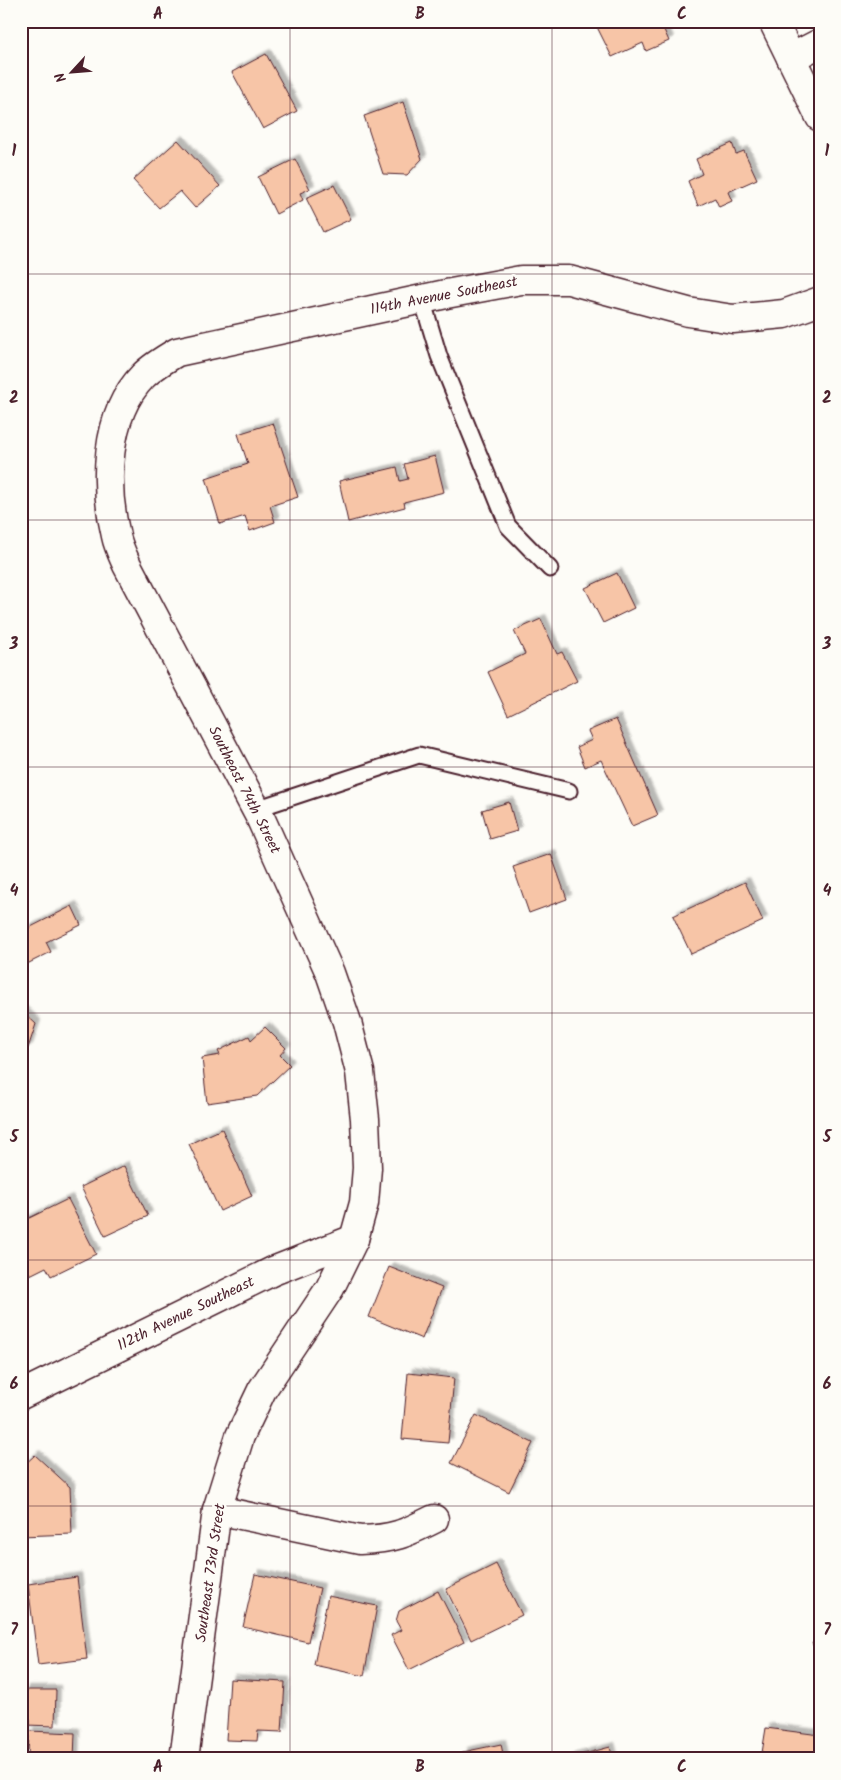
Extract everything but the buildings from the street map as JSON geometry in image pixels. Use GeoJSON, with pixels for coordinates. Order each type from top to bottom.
{"type":"FeatureCollection","features":[{"type":"Feature","properties":{"kind":"street"},"geometry":{"type":"LineString","coordinates":[[773,21],[820,117]]}},
{"type":"Feature","properties":{"kind":"street"},"geometry":{"type":"LineString","coordinates":[[791,58],[820,43]]}},
{"type":"Feature","properties":{"kind":"street","name":"114th Avenue Southeast"},"geometry":{"type":"LineString","coordinates":[[158,362],[178,352],[422,299],[521,280],[569,280],[688,312],[733,319],[784,314],[820,301]]}},
{"type":"Feature","properties":{"kind":"street","name":"Southeast 74th Street"},"geometry":{"type":"LineString","coordinates":[[158,362],[142,377],[126,400],[113,438],[108,477],[116,538],[127,565],[256,809],[330,973],[347,1022],[360,1072],[365,1119],[367,1168],[364,1203],[354,1239]]}},
{"type":"Feature","properties":{"kind":"street","name":"112th Avenue Southeast"},"geometry":{"type":"LineString","coordinates":[[21,1395],[273,1271],[354,1239]]}},
{"type":"Feature","properties":{"kind":"street","name":"Southeast 73rd Street"},"geometry":{"type":"LineString","coordinates":[[184,1759],[217,1510],[240,1436],[262,1390],[330,1288],[354,1239]]}},
{"type":"Feature","properties":{"kind":"street"},"geometry":{"type":"LineString","coordinates":[[217,1510],[360,1540],[383,1540],[403,1535],[434,1519]]}},
{"type":"Feature","properties":{"kind":"lane"},"geometry":{"type":"LineString","coordinates":[[422,299],[439,356],[508,526],[550,569]]}},
{"type":"Feature","properties":{"kind":"lane"},"geometry":{"type":"LineString","coordinates":[[256,809],[419,755],[569,791]]}},
{"type":"Feature","properties":{"kind":"lane"},"geometry":{"type":"LineString","coordinates":[[21,1720],[21,1730]]}}]}
